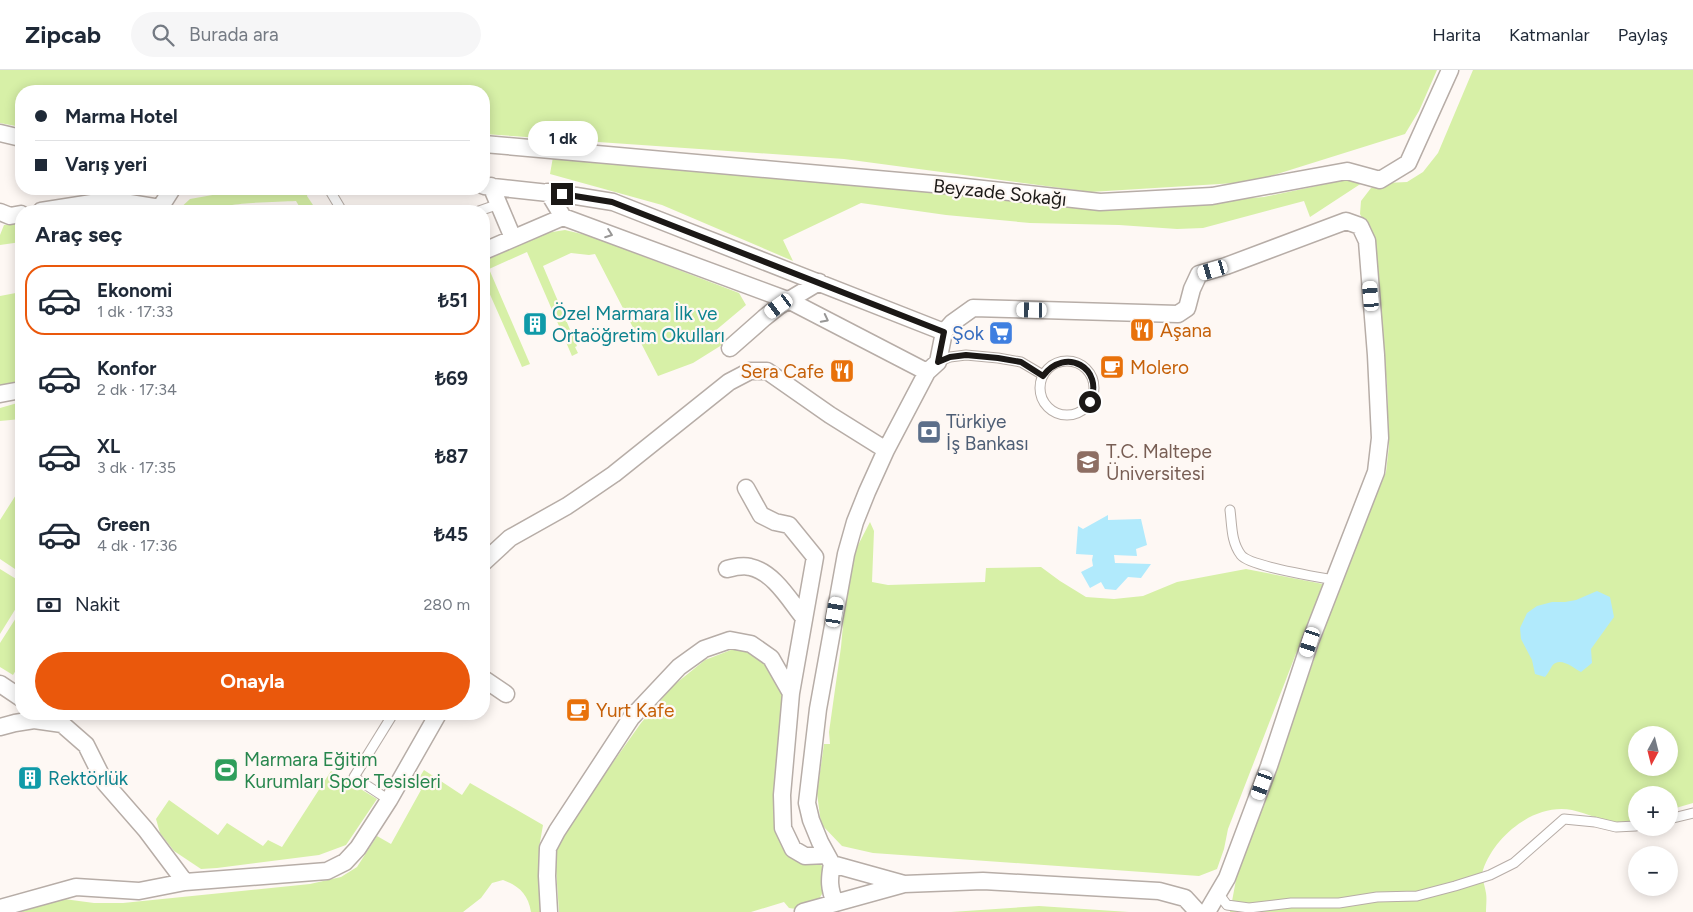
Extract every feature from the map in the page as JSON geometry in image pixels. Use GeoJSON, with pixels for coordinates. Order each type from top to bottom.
{"type":"FeatureCollection","features":[{"type":"Feature","properties":{"kind":"street","name":"Beyzade Sokağı"},"geometry":{"type":"LineString","coordinates":[[490,145],[1100,202],[1212,196],[1347,171],[1380,180],[1408,163],[1450,70]]}},
{"type":"Feature","properties":{"kind":"street"},"geometry":{"type":"LineString","coordinates":[[0,133],[15,137]]}},
{"type":"Feature","properties":{"kind":"street"},"geometry":{"type":"LineString","coordinates":[[490,186],[548,192],[612,202],[944,332]]}},
{"type":"Feature","properties":{"kind":"street"},"geometry":{"type":"LineString","coordinates":[[490,189],[499,204],[513,238]]}},
{"type":"Feature","properties":{"kind":"street"},"geometry":{"type":"LineString","coordinates":[[548,192],[563,217],[790,301],[932,367]]}},
{"type":"Feature","properties":{"kind":"street"},"geometry":{"type":"LineString","coordinates":[[162,205],[170,195]]}},
{"type":"Feature","properties":{"kind":"street"},"geometry":{"type":"LineString","coordinates":[[79,205],[111,200],[138,205]]}},
{"type":"Feature","properties":{"kind":"street"},"geometry":{"type":"LineString","coordinates":[[0,212],[10,216],[15,215]]}},
{"type":"Feature","properties":{"kind":"street"},"geometry":{"type":"LineString","coordinates":[[490,248],[563,217]]}},
{"type":"Feature","properties":{"kind":"street"},"geometry":{"type":"LineString","coordinates":[[835,903],[830,890],[830,860],[811,820],[807,803],[818,709],[846,554],[855,522],[886,450],[932,367],[944,332],[952,323],[973,308],[1178,314],[1187,308],[1192,289],[1199,274],[1226,266],[1346,221],[1360,226],[1367,241],[1380,438],[1376,472],[1310,642],[1252,813],[1227,878],[1207,912]]}},
{"type":"Feature","properties":{"kind":"street"},"geometry":{"type":"LineString","coordinates":[[730,348],[764,318],[819,282]]}},
{"type":"Feature","properties":{"kind":"street"},"geometry":{"type":"LineString","coordinates":[[490,556],[510,538],[567,506],[614,474],[729,382],[750,371],[767,371],[886,450]]}},
{"type":"Feature","properties":{"kind":"street"},"geometry":{"type":"LineString","coordinates":[[0,394],[15,391]]}},
{"type":"Feature","properties":{"kind":"street"},"geometry":{"type":"LineString","coordinates":[[746,488],[761,515],[775,522],[789,525],[815,557],[791,693],[782,795],[783,828],[793,850],[805,856],[830,860],[904,884]]}},
{"type":"Feature","properties":{"kind":"street"},"geometry":{"type":"LineString","coordinates":[[727,569],[740,566],[751,567],[764,573],[779,587],[804,618]]}},
{"type":"Feature","properties":{"kind":"street"},"geometry":{"type":"LineString","coordinates":[[549,912],[548,848],[557,831],[631,718],[679,667],[704,649],[730,640],[751,644],[771,658],[791,693]]}},
{"type":"Feature","properties":{"kind":"street"},"geometry":{"type":"LineString","coordinates":[[490,683],[506,694]]}},
{"type":"Feature","properties":{"kind":"street"},"geometry":{"type":"LineString","coordinates":[[0,684],[15,694]]}},
{"type":"Feature","properties":{"kind":"street"},"geometry":{"type":"LineString","coordinates":[[0,727],[34,720]]}},
{"type":"Feature","properties":{"kind":"street"},"geometry":{"type":"LineString","coordinates":[[66,720],[86,745],[105,783],[146,830],[185,882]]}},
{"type":"Feature","properties":{"kind":"street"},"geometry":{"type":"LineString","coordinates":[[0,908],[76,887],[139,891],[185,882],[327,872],[345,862],[358,848],[389,800],[435,720]]}},
{"type":"Feature","properties":{"kind":"street"},"geometry":{"type":"LineString","coordinates":[[803,912],[904,884],[982,882],[1159,891],[1185,898],[1196,912]]}},
{"type":"Feature","properties":{"kind":"lane"},"geometry":{"type":"LineString","coordinates":[[490,207],[499,204]]}},
{"type":"Feature","properties":{"kind":"lane"},"geometry":{"type":"LineString","coordinates":[[932,367],[950,357],[966,355],[1021,362],[1043,376]]}},
{"type":"Feature","properties":{"kind":"lane"},"geometry":{"type":"LineString","coordinates":[[1062,361],[1078,363],[1084,367],[1093,380],[1094,388],[1090,402],[1086,408],[1073,414],[1058,414],[1046,405],[1040,391],[1040,383],[1043,376],[1054,364],[1062,361]]}},
{"type":"Feature","properties":{"kind":"lane"},"geometry":{"type":"LineString","coordinates":[[1230,510],[1234,544],[1242,557],[1265,565],[1334,580]]}},
{"type":"Feature","properties":{"kind":"lane"},"geometry":{"type":"LineString","coordinates":[[389,720],[354,777],[389,800]]}},
{"type":"Feature","properties":{"kind":"lane"},"geometry":{"type":"LineString","coordinates":[[1678,817],[1693,813]]}},
{"type":"Feature","properties":{"kind":"lane"},"geometry":{"type":"LineString","coordinates":[[1218,892],[1226,906],[1249,910],[1291,903],[1339,903],[1377,897],[1417,896],[1490,875],[1514,863],[1564,819],[1595,822],[1616,828],[1628,827]]}},
{"type":"Feature","properties":{"kind":"green space"},"geometry":{"type":"Polygon","coordinates":[[[0,70],[1437,70],[1419,111],[1405,134],[1252,182],[1090,192],[844,159],[490,134],[490,85],[15,85],[15,126],[0,123],[0,70]]]}},
{"type":"Feature","properties":{"kind":"green space"},"geometry":{"type":"Polygon","coordinates":[[[1473,70],[1693,70],[1693,803],[1678,807],[1678,786],[1628,786],[1628,822],[1616,823],[1572,810],[1558,809],[1531,817],[1518,824],[1507,834],[1489,857],[1483,870],[1486,912],[1230,912],[1238,869],[1349,559],[1386,472],[1389,446],[1387,384],[1375,273],[1375,244],[1372,233],[1360,214],[1361,201],[1371,188],[1386,183],[1407,182],[1423,172],[1438,153],[1473,70]]]}},
{"type":"Feature","properties":{"kind":"green space"},"geometry":{"type":"Polygon","coordinates":[[[553,157],[1155,206],[1264,197],[1350,179],[1365,181],[1310,217],[1304,201],[1203,228],[1177,229],[1119,225],[1030,223],[946,215],[861,203],[783,240],[793,261],[662,205],[550,174],[553,157]]]}},
{"type":"Feature","properties":{"kind":"green space"},"geometry":{"type":"Polygon","coordinates":[[[212,195],[307,195],[313,205],[298,205],[296,201],[233,205],[184,205],[190,199],[212,195]]]}},
{"type":"Feature","properties":{"kind":"green space"},"geometry":{"type":"Polygon","coordinates":[[[15,224],[15,243],[0,245],[0,235],[4,225],[15,224]]]}},
{"type":"Feature","properties":{"kind":"green space"},"geometry":{"type":"Polygon","coordinates":[[[565,230],[590,236],[739,293],[746,305],[715,331],[725,343],[693,363],[658,376],[595,254],[571,253],[543,266],[577,346],[575,347],[578,353],[572,356],[527,252],[490,269],[490,258],[546,233],[565,230]]]}},
{"type":"Feature","properties":{"kind":"green space"},"geometry":{"type":"Polygon","coordinates":[[[490,271],[530,364],[522,367],[490,295],[490,271]]]}},
{"type":"Feature","properties":{"kind":"green space"},"geometry":{"type":"Polygon","coordinates":[[[15,293],[15,384],[0,387],[0,296],[15,293]]]}},
{"type":"Feature","properties":{"kind":"green space"},"geometry":{"type":"Polygon","coordinates":[[[15,404],[15,420],[0,421],[0,408],[15,404]]]}},
{"type":"Feature","properties":{"kind":"green space"},"geometry":{"type":"Polygon","coordinates":[[[15,496],[15,569],[0,559],[0,520],[15,496]]]}},
{"type":"Feature","properties":{"kind":"green space"},"geometry":{"type":"Polygon","coordinates":[[[870,522],[874,531],[872,582],[888,585],[985,582],[986,568],[1041,567],[1086,597],[1114,599],[1143,596],[1177,582],[1246,569],[1323,584],[1228,829],[1217,869],[1199,876],[873,853],[842,846],[821,824],[817,793],[824,744],[830,744],[829,732],[841,647],[846,592],[855,551],[870,522]]]}},
{"type":"Feature","properties":{"kind":"green space"},"geometry":{"type":"Polygon","coordinates":[[[0,569],[15,578],[15,610],[0,634],[0,569]]]}},
{"type":"Feature","properties":{"kind":"green space"},"geometry":{"type":"Polygon","coordinates":[[[15,619],[15,672],[13,675],[0,667],[0,643],[15,619]]]}},
{"type":"Feature","properties":{"kind":"green space"},"geometry":{"type":"Polygon","coordinates":[[[736,648],[760,656],[776,675],[785,703],[774,820],[781,842],[823,866],[826,876],[825,889],[819,899],[796,909],[789,908],[784,902],[751,912],[559,912],[555,855],[565,830],[641,723],[674,685],[705,660],[736,648]]]}},
{"type":"Feature","properties":{"kind":"green space"},"geometry":{"type":"Polygon","coordinates":[[[424,770],[462,795],[470,783],[543,825],[539,848],[541,912],[531,912],[528,900],[522,892],[514,885],[503,880],[492,883],[481,898],[463,912],[20,912],[64,899],[94,903],[123,903],[310,884],[341,877],[357,867],[377,836],[391,844],[421,790],[414,786],[424,770]]]}},
{"type":"Feature","properties":{"kind":"green space"},"geometry":{"type":"Polygon","coordinates":[[[331,771],[377,799],[346,845],[319,855],[201,869],[174,851],[160,833],[156,819],[169,800],[218,835],[227,823],[263,846],[268,840],[282,847],[331,771]]]}},
{"type":"Feature","properties":{"kind":"green space"},"geometry":{"type":"Polygon","coordinates":[[[1039,906],[1129,912],[951,912],[1039,906]]]}},
{"type":"Feature","properties":{"kind":"water"},"geometry":{"type":"Polygon","coordinates":[[[1108,515],[1108,520],[1141,519],[1147,545],[1136,549],[1137,556],[1114,555],[1115,563],[1151,564],[1141,578],[1128,577],[1116,590],[1105,589],[1101,582],[1090,588],[1081,572],[1093,566],[1093,555],[1076,554],[1078,526],[1083,529],[1108,515]]]}},
{"type":"Feature","properties":{"kind":"water"},"geometry":{"type":"Polygon","coordinates":[[[1597,591],[1610,597],[1614,617],[1591,649],[1592,663],[1581,672],[1563,662],[1559,662],[1552,666],[1545,677],[1535,674],[1532,660],[1521,639],[1520,628],[1527,613],[1537,606],[1552,602],[1576,600],[1597,591]]]}},
{"type":"Feature","properties":{"kind":"place","name":"Özel Marmara İlk ve Ortaöğretim Okulları"},"geometry":{"type":"Point","coordinates":[535,324]}},
{"type":"Feature","properties":{"kind":"place","name":"Aşana"},"geometry":{"type":"Point","coordinates":[1142,330]}},
{"type":"Feature","properties":{"kind":"place","name":"Şok"},"geometry":{"type":"Point","coordinates":[1001,333]}},
{"type":"Feature","properties":{"kind":"place","name":"Molero"},"geometry":{"type":"Point","coordinates":[1112,367]}},
{"type":"Feature","properties":{"kind":"place","name":"Sera Cafe"},"geometry":{"type":"Point","coordinates":[842,371]}},
{"type":"Feature","properties":{"kind":"place","name":"Türkiye İş Bankası"},"geometry":{"type":"Point","coordinates":[929,432]}},
{"type":"Feature","properties":{"kind":"place","name":"T.C. Maltepe Üniversitesi"},"geometry":{"type":"Point","coordinates":[1088,462]}},
{"type":"Feature","properties":{"kind":"place","name":"Yurt Kafe"},"geometry":{"type":"Point","coordinates":[578,710]}},
{"type":"Feature","properties":{"kind":"place","name":"Marmara Eğitim Kurumları Spor Tesisleri"},"geometry":{"type":"Point","coordinates":[226,770]}},
{"type":"Feature","properties":{"kind":"place","name":"Rektörlük"},"geometry":{"type":"Point","coordinates":[30,778]}},
{"type":"Feature","properties":{"kind":"route"},"geometry":{"type":"LineString","coordinates":[[562,194],[612,202],[944,332],[938,362],[950,357],[966,355],[998,358],[1021,362],[1043,376],[1054,364],[1062,361],[1078,363],[1090,373],[1093,380],[1093,396],[1090,402]]}}]}
